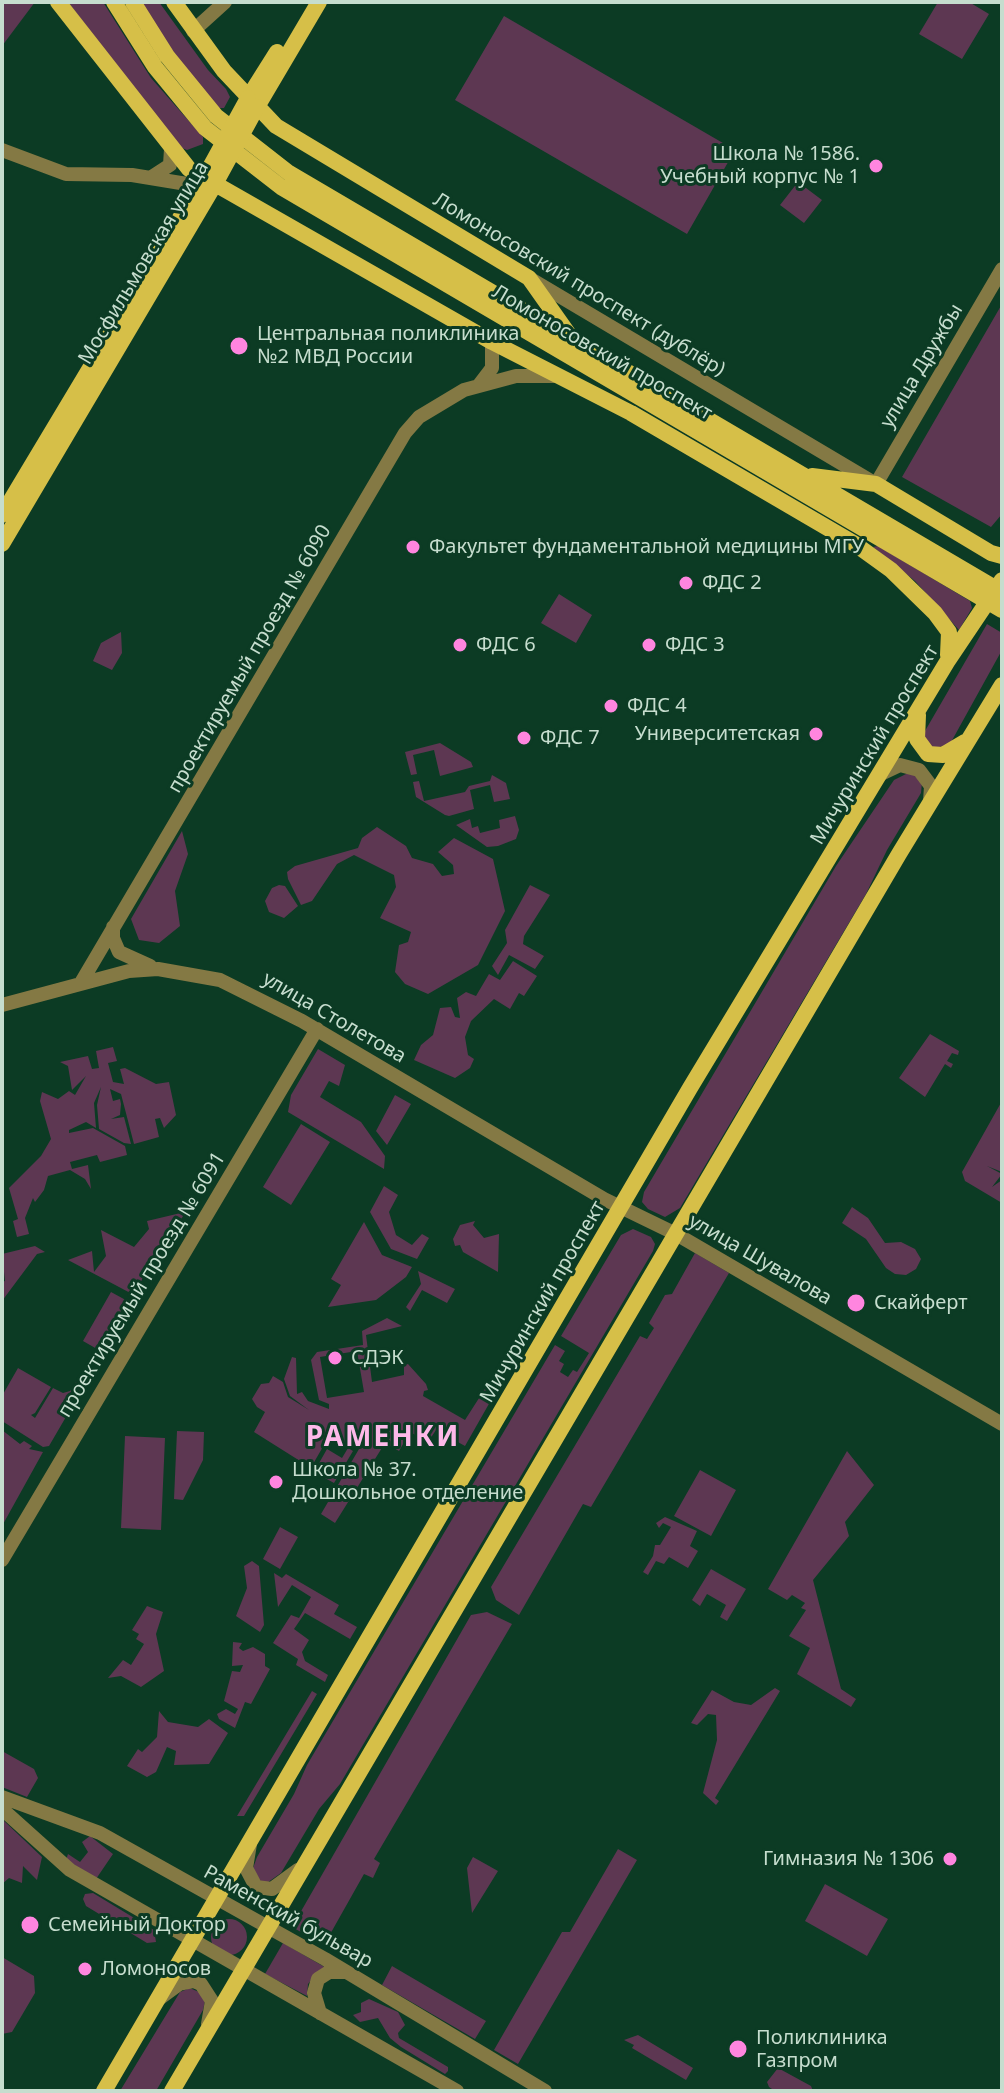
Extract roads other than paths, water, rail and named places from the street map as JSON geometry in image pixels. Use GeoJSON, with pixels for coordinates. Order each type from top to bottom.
{"type":"FeatureCollection","features":[{"type":"Feature","properties":{"kind":"main road"},"geometry":{"type":"LineString","coordinates":[[58,2],[171,149],[206,183],[554,376],[631,413],[834,531],[891,570],[931,608],[949,632],[947,662]]}},
{"type":"Feature","properties":{"kind":"main road"},"geometry":{"type":"LineString","coordinates":[[114,2],[155,67],[210,122]]}},
{"type":"Feature","properties":{"kind":"main road"},"geometry":{"type":"LineString","coordinates":[[133,2],[210,122]]}},
{"type":"Feature","properties":{"kind":"main road","name":"Ломоносовский проспект (дублёр)"},"geometry":{"type":"LineString","coordinates":[[174,2],[193,31],[276,126],[529,278]]}},
{"type":"Feature","properties":{"kind":"main road","name":"Мосфильмовская улица"},"geometry":{"type":"LineString","coordinates":[[2,544],[308,2]]}},
{"type":"Feature","properties":{"kind":"main road","name":"Мосфильмовская улица"},"geometry":{"type":"LineString","coordinates":[[253,103],[319,2]]}},
{"type":"Feature","properties":{"kind":"main road","name":"Ломоносовский проспект"},"geometry":{"type":"LineString","coordinates":[[210,122],[289,173],[996,590]]}},
{"type":"Feature","properties":{"kind":"main road","name":"Ломоносовский проспект"},"geometry":{"type":"LineString","coordinates":[[210,122],[281,187],[911,555],[996,590]]}},
{"type":"Feature","properties":{"kind":"main road","name":"Мосфильмовская улица"},"geometry":{"type":"LineString","coordinates":[[2,515],[206,183]]}},
{"type":"Feature","properties":{"kind":"main road"},"geometry":{"type":"LineString","coordinates":[[529,278],[574,340]]}},
{"type":"Feature","properties":{"kind":"main road"},"geometry":{"type":"LineString","coordinates":[[547,344],[631,413]]}},
{"type":"Feature","properties":{"kind":"main road"},"geometry":{"type":"LineString","coordinates":[[804,475],[876,484]]}},
{"type":"Feature","properties":{"kind":"main road","name":"Ломоносовский проспект (дублёр)"},"geometry":{"type":"LineString","coordinates":[[876,484],[991,553],[1002,556]]}},
{"type":"Feature","properties":{"kind":"main road"},"geometry":{"type":"LineString","coordinates":[[834,531],[911,555]]}},
{"type":"Feature","properties":{"kind":"main road"},"geometry":{"type":"LineString","coordinates":[[996,590],[1002,610]]}},
{"type":"Feature","properties":{"kind":"main road","name":"Мичуринский проспект"},"geometry":{"type":"LineString","coordinates":[[104,2091],[620,1208],[920,706],[996,590]]}},
{"type":"Feature","properties":{"kind":"main road"},"geometry":{"type":"LineString","coordinates":[[172,2091],[269,1928],[302,1865],[1002,685]]}},
{"type":"Feature","properties":{"kind":"main road"},"geometry":{"type":"LineString","coordinates":[[920,706],[917,739],[928,754],[943,755],[969,739]]}},
{"type":"Feature","properties":{"kind":"street"},"geometry":{"type":"LineString","coordinates":[[193,31],[225,2]]}},
{"type":"Feature","properties":{"kind":"street"},"geometry":{"type":"LineString","coordinates":[[150,178],[170,165],[171,149]]}},
{"type":"Feature","properties":{"kind":"street"},"geometry":{"type":"LineString","coordinates":[[2,150],[66,174],[206,183]]}},
{"type":"Feature","properties":{"kind":"street","name":"улица Дружбы"},"geometry":{"type":"LineString","coordinates":[[876,484],[1002,269]]}},
{"type":"Feature","properties":{"kind":"street","name":"Ломоносовский проспект (дублёр)"},"geometry":{"type":"LineString","coordinates":[[529,278],[876,484]]}},
{"type":"Feature","properties":{"kind":"street"},"geometry":{"type":"LineString","coordinates":[[479,385],[492,368],[492,342]]}},
{"type":"Feature","properties":{"kind":"street","name":"проектируемый проезд № 6090"},"geometry":{"type":"LineString","coordinates":[[82,981],[405,433],[419,417],[451,396],[479,385],[516,376],[554,376]]}},
{"type":"Feature","properties":{"kind":"street"},"geometry":{"type":"LineString","coordinates":[[881,774],[900,765],[919,770],[931,786],[930,803]]}},
{"type":"Feature","properties":{"kind":"street"},"geometry":{"type":"LineString","coordinates":[[113,927],[113,938],[119,952],[131,960],[158,969]]}},
{"type":"Feature","properties":{"kind":"street","name":"улица Столетова"},"geometry":{"type":"LineString","coordinates":[[2,1005],[82,981],[158,969],[220,980],[317,1029],[620,1208]]}},
{"type":"Feature","properties":{"kind":"street","name":"проектируемый проезд № 6091"},"geometry":{"type":"LineString","coordinates":[[2,1560],[317,1029]]}},
{"type":"Feature","properties":{"kind":"street","name":"улица Шувалова"},"geometry":{"type":"LineString","coordinates":[[620,1208],[676,1234],[1002,1424]]}},
{"type":"Feature","properties":{"kind":"street","name":"Раменский бульвар"},"geometry":{"type":"LineString","coordinates":[[2,1797],[100,1833],[346,1972],[545,2091]]}},
{"type":"Feature","properties":{"kind":"street"},"geometry":{"type":"LineString","coordinates":[[2,1809],[70,1870],[457,2091]]}},
{"type":"Feature","properties":{"kind":"street"},"geometry":{"type":"LineString","coordinates":[[39,1844],[35,1829],[38,1824],[53,1817]]}},
{"type":"Feature","properties":{"kind":"street"},"geometry":{"type":"LineString","coordinates":[[251,1840],[246,1868],[256,1887],[272,1889],[284,1884],[302,1865]]}},
{"type":"Feature","properties":{"kind":"street"},"geometry":{"type":"LineString","coordinates":[[320,2013],[314,1993],[318,1979],[329,1972],[346,1972]]}},
{"type":"Feature","properties":{"kind":"street"},"geometry":{"type":"LineString","coordinates":[[155,2002],[179,1984],[194,1981],[201,1984],[212,2001],[206,2032]]}},
{"type":"Feature","properties":{"kind":"place","name":"Школа № 1586. Учебный корпус № 1"},"geometry":{"type":"Point","coordinates":[876,166]}},
{"type":"Feature","properties":{"kind":"place","name":"Центральная поликлиника №2 МВД России"},"geometry":{"type":"Point","coordinates":[239,346]}},
{"type":"Feature","properties":{"kind":"place","name":"Факультет фундаментальной медицины МГУ"},"geometry":{"type":"Point","coordinates":[413,547]}},
{"type":"Feature","properties":{"kind":"place","name":"ФДС 2"},"geometry":{"type":"Point","coordinates":[686,583]}},
{"type":"Feature","properties":{"kind":"place","name":"ФДС 6"},"geometry":{"type":"Point","coordinates":[460,645]}},
{"type":"Feature","properties":{"kind":"place","name":"ФДС 3"},"geometry":{"type":"Point","coordinates":[649,645]}},
{"type":"Feature","properties":{"kind":"place","name":"ФДС 4"},"geometry":{"type":"Point","coordinates":[611,706]}},
{"type":"Feature","properties":{"kind":"place","name":"Университетская"},"geometry":{"type":"Point","coordinates":[816,734]}},
{"type":"Feature","properties":{"kind":"place","name":"ФДС 7"},"geometry":{"type":"Point","coordinates":[524,738]}},
{"type":"Feature","properties":{"kind":"place","name":"Скайферт"},"geometry":{"type":"Point","coordinates":[856,1303]}},
{"type":"Feature","properties":{"kind":"place","name":"СДЭК"},"geometry":{"type":"Point","coordinates":[335,1358]}},
{"type":"Feature","properties":{"kind":"place","name":"Школа № 37. Дошкольное отделение"},"geometry":{"type":"Point","coordinates":[276,1482]}},
{"type":"Feature","properties":{"kind":"place","name":"Гимназия № 1306"},"geometry":{"type":"Point","coordinates":[950,1859]}},
{"type":"Feature","properties":{"kind":"place","name":"Семейный Доктор"},"geometry":{"type":"Point","coordinates":[30,1925]}},
{"type":"Feature","properties":{"kind":"place","name":"Ломоносов"},"geometry":{"type":"Point","coordinates":[85,1969]}},
{"type":"Feature","properties":{"kind":"place","name":"Поликлиника Газпром"},"geometry":{"type":"Point","coordinates":[738,2049]}},
{"type":"Feature","properties":{"kind":"district","name":"РАМЕНКИ"},"geometry":{"type":"Point","coordinates":[383,1438]}}]}
